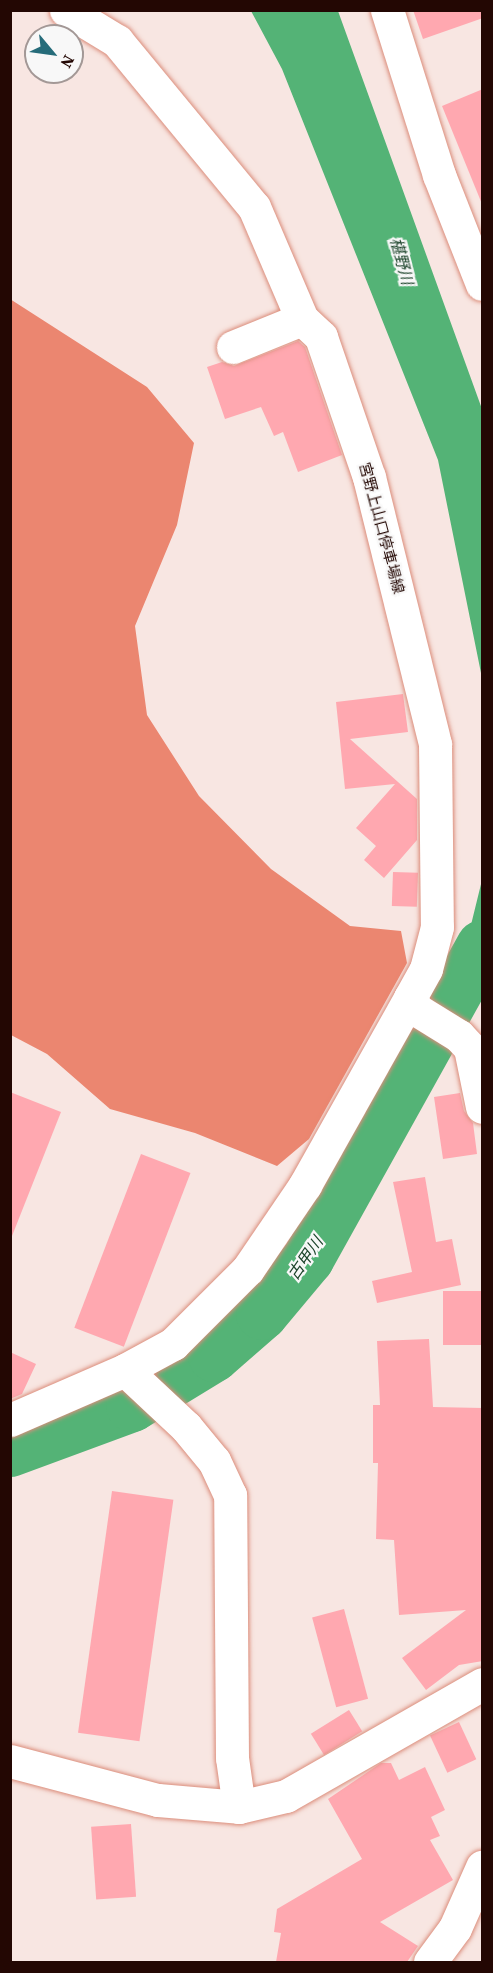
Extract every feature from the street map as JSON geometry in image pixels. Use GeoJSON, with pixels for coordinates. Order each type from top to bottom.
{"type":"FeatureCollection","features":[{"type":"Feature","properties":{"kind":"street","name":"宮野上山口停車場線"},"geometry":{"type":"LineString","coordinates":[[10,1420],[130,1374],[173,1344],[248,1269],[304,1185],[413,1004],[426,969],[437,927],[435,744],[369,477],[321,337],[302,319],[254,207],[117,41],[66,10]]}},
{"type":"Feature","properties":{"kind":"street"},"geometry":{"type":"LineString","coordinates":[[387,10],[439,175],[483,284]]}},
{"type":"Feature","properties":{"kind":"street"},"geometry":{"type":"LineString","coordinates":[[233,347],[302,319]]}},
{"type":"Feature","properties":{"kind":"street"},"geometry":{"type":"LineString","coordinates":[[413,1004],[459,1036],[477,1068],[483,1107]]}},
{"type":"Feature","properties":{"kind":"street"},"geometry":{"type":"LineString","coordinates":[[130,1374],[214,1461],[230,1494],[232,1758],[239,1808]]}},
{"type":"Feature","properties":{"kind":"street"},"geometry":{"type":"LineString","coordinates":[[10,1761],[158,1800],[239,1808],[286,1797],[483,1684]]}},
{"type":"Feature","properties":{"kind":"street"},"geometry":{"type":"LineString","coordinates":[[430,1962],[455,1928],[483,1867]]}},
{"type":"Feature","properties":{"kind":"shaded area"},"geometry":{"type":"Polygon","coordinates":[[[10,299],[147,387],[194,443],[177,525],[135,626],[147,715],[199,796],[271,869],[350,926],[401,931],[407,963],[309,1139],[277,1166],[195,1133],[110,1109],[47,1054],[11,1035],[10,299]]]}},
{"type":"Feature","properties":{"kind":"water","name":"椹野川"},"geometry":{"type":"Polygon","coordinates":[[[251,11],[338,11],[482,409],[482,678],[438,460],[282,69],[251,11]]]}},
{"type":"Feature","properties":{"kind":"water"},"geometry":{"type":"Polygon","coordinates":[[[482,880],[482,956],[453,970],[469,933],[482,880]]]}},
{"type":"Feature","properties":{"kind":"building"},"geometry":{"type":"Polygon","coordinates":[[[413,10],[483,10],[483,18],[423,39],[413,10]]]}},
{"type":"Feature","properties":{"kind":"building"},"geometry":{"type":"Polygon","coordinates":[[[483,89],[483,204],[482,204],[442,106],[483,89]]]}},
{"type":"Feature","properties":{"kind":"building"},"geometry":{"type":"Polygon","coordinates":[[[298,341],[305,347],[342,455],[298,472],[283,432],[274,436],[261,407],[225,419],[207,367],[222,362],[234,366],[298,341]]]}},
{"type":"Feature","properties":{"kind":"building"},"geometry":{"type":"Polygon","coordinates":[[[403,694],[408,732],[350,739],[417,799],[417,840],[384,878],[364,860],[376,846],[356,828],[395,784],[345,789],[336,702],[403,694]]]}},
{"type":"Feature","properties":{"kind":"building"},"geometry":{"type":"Polygon","coordinates":[[[393,872],[418,873],[417,907],[392,906],[393,872]]]}},
{"type":"Feature","properties":{"kind":"building"},"geometry":{"type":"Polygon","coordinates":[[[10,1092],[61,1112],[12,1236],[10,1236],[10,1092]]]}},
{"type":"Feature","properties":{"kind":"building"},"geometry":{"type":"Polygon","coordinates":[[[460,1093],[464,1111],[473,1123],[477,1154],[443,1159],[434,1097],[460,1093]]]}},
{"type":"Feature","properties":{"kind":"building"},"geometry":{"type":"Polygon","coordinates":[[[141,1154],[190,1173],[124,1347],[74,1328],[141,1154]]]}},
{"type":"Feature","properties":{"kind":"building"},"geometry":{"type":"Polygon","coordinates":[[[425,1177],[436,1242],[452,1239],[461,1285],[377,1303],[372,1281],[412,1272],[393,1182],[425,1177]]]}},
{"type":"Feature","properties":{"kind":"building"},"geometry":{"type":"Polygon","coordinates":[[[443,1291],[482,1291],[482,1345],[443,1345],[443,1291]]]}},
{"type":"Feature","properties":{"kind":"building"},"geometry":{"type":"Polygon","coordinates":[[[429,1339],[433,1407],[483,1408],[483,1661],[459,1665],[426,1690],[402,1658],[466,1610],[399,1615],[394,1540],[376,1539],[378,1463],[373,1463],[373,1405],[380,1405],[377,1341],[429,1339]]]}},
{"type":"Feature","properties":{"kind":"building"},"geometry":{"type":"Polygon","coordinates":[[[10,1352],[36,1364],[22,1394],[10,1399],[10,1352]]]}},
{"type":"Feature","properties":{"kind":"building"},"geometry":{"type":"Polygon","coordinates":[[[112,1491],[173,1500],[139,1741],[78,1733],[112,1491]]]}},
{"type":"Feature","properties":{"kind":"building"},"geometry":{"type":"Polygon","coordinates":[[[344,1609],[368,1699],[336,1707],[312,1618],[344,1609]]]}},
{"type":"Feature","properties":{"kind":"building"},"geometry":{"type":"Polygon","coordinates":[[[349,1710],[362,1731],[324,1755],[311,1734],[349,1710]]]}},
{"type":"Feature","properties":{"kind":"building"},"geometry":{"type":"Polygon","coordinates":[[[459,1722],[476,1759],[447,1773],[430,1736],[459,1722]]]}},
{"type":"Feature","properties":{"kind":"building"},"geometry":{"type":"Polygon","coordinates":[[[381,1763],[391,1763],[399,1780],[425,1767],[445,1810],[431,1817],[440,1836],[430,1840],[453,1880],[380,1922],[418,1946],[407,1962],[276,1962],[281,1933],[274,1932],[277,1909],[362,1859],[328,1799],[381,1763]]]}},
{"type":"Feature","properties":{"kind":"building"},"geometry":{"type":"Polygon","coordinates":[[[131,1824],[136,1897],[96,1900],[91,1827],[131,1824]]]}},
{"type":"Feature","properties":{"kind":"waterway","name":"古甲川"},"geometry":{"type":"LineString","coordinates":[[10,1451],[132,1406],[214,1356],[262,1314],[308,1259],[482,946]]}}]}
